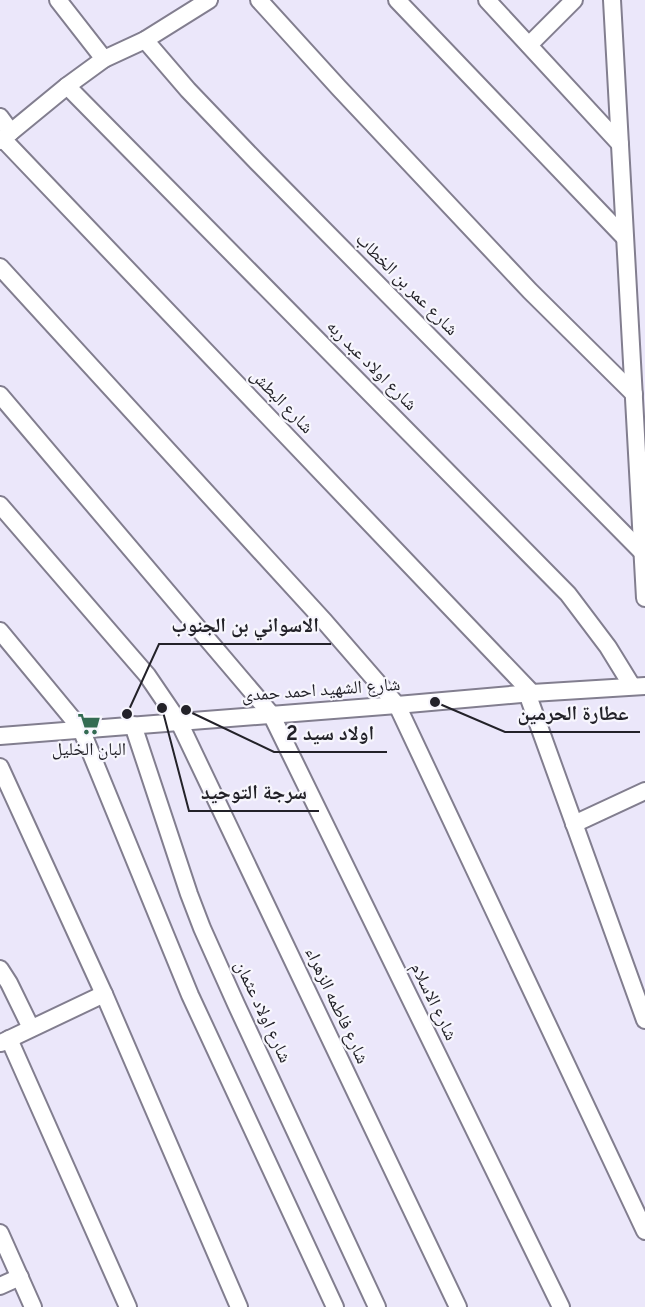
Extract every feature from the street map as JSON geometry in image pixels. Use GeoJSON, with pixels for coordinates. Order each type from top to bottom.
{"type":"FeatureCollection","features":[{"type":"Feature","properties":{"kind":"street"},"geometry":{"type":"LineString","coordinates":[[58,0],[104,59]]}},
{"type":"Feature","properties":{"kind":"street"},"geometry":{"type":"LineString","coordinates":[[4,137],[104,59],[145,40],[181,7],[209,0]]}},
{"type":"Feature","properties":{"kind":"street"},"geometry":{"type":"LineString","coordinates":[[259,0],[530,291],[634,394]]}},
{"type":"Feature","properties":{"kind":"street"},"geometry":{"type":"LineString","coordinates":[[397,0],[625,238]]}},
{"type":"Feature","properties":{"kind":"street"},"geometry":{"type":"LineString","coordinates":[[487,0],[620,144]]}},
{"type":"Feature","properties":{"kind":"street"},"geometry":{"type":"LineString","coordinates":[[529,45],[574,0]]}},
{"type":"Feature","properties":{"kind":"street"},"geometry":{"type":"LineString","coordinates":[[612,0],[645,598]]}},
{"type":"Feature","properties":{"kind":"street","name":"شارع عمر بن الخطاب"},"geometry":{"type":"LineString","coordinates":[[145,40],[188,90],[256,162],[643,553]]}},
{"type":"Feature","properties":{"kind":"street","name":"شارع اولاد عبد ربه"},"geometry":{"type":"LineString","coordinates":[[67,86],[568,594],[639,686]]}},
{"type":"Feature","properties":{"kind":"street","name":"شارع البطش"},"geometry":{"type":"LineString","coordinates":[[0,117],[4,137],[530,693]]}},
{"type":"Feature","properties":{"kind":"street"},"geometry":{"type":"LineString","coordinates":[[0,267],[295,589],[397,705],[645,1230]]}},
{"type":"Feature","properties":{"kind":"street","name":"شارع الاسلام"},"geometry":{"type":"LineString","coordinates":[[0,395],[271,714],[561,1307]]}},
{"type":"Feature","properties":{"kind":"street","name":"شارع فاطمه الزهراء"},"geometry":{"type":"LineString","coordinates":[[0,506],[147,675],[179,722],[458,1307]]}},
{"type":"Feature","properties":{"kind":"street"},"geometry":{"type":"LineString","coordinates":[[0,631],[81,729],[190,995],[335,1307]]}},
{"type":"Feature","properties":{"kind":"street","name":"شارع الشهيد احمد حمدى"},"geometry":{"type":"LineString","coordinates":[[0,735],[639,686]]}},
{"type":"Feature","properties":{"kind":"street"},"geometry":{"type":"LineString","coordinates":[[530,693],[574,824],[645,1020]]}},
{"type":"Feature","properties":{"kind":"street","name":"شارع اولاد عثمان"},"geometry":{"type":"LineString","coordinates":[[133,724],[202,928],[377,1307]]}},
{"type":"Feature","properties":{"kind":"street"},"geometry":{"type":"LineString","coordinates":[[0,767],[104,994],[239,1307]]}},
{"type":"Feature","properties":{"kind":"street"},"geometry":{"type":"LineString","coordinates":[[574,824],[645,791]]}},
{"type":"Feature","properties":{"kind":"street"},"geometry":{"type":"LineString","coordinates":[[0,969],[31,1028]]}},
{"type":"Feature","properties":{"kind":"street"},"geometry":{"type":"LineString","coordinates":[[104,994],[5,1041],[128,1307]]}},
{"type":"Feature","properties":{"kind":"street"},"geometry":{"type":"LineString","coordinates":[[0,1233],[33,1307]]}},
{"type":"Feature","properties":{"kind":"street"},"geometry":{"type":"LineString","coordinates":[[0,1286],[20,1277]]}},
{"type":"Feature","properties":{"kind":"place","name":"عطارة الحرمين"},"geometry":{"type":"Point","coordinates":[435,702]}},
{"type":"Feature","properties":{"kind":"place","name":"سرجة التوحيد"},"geometry":{"type":"Point","coordinates":[162,708]}},
{"type":"Feature","properties":{"kind":"place","name":"اولاد سيد 2"},"geometry":{"type":"Point","coordinates":[186,710]}},
{"type":"Feature","properties":{"kind":"place","name":"الاسواني بن الجنوب"},"geometry":{"type":"Point","coordinates":[127,714]}},
{"type":"Feature","properties":{"kind":"place","name":"البان الخليل"},"geometry":{"type":"Point","coordinates":[89,724]}}]}
